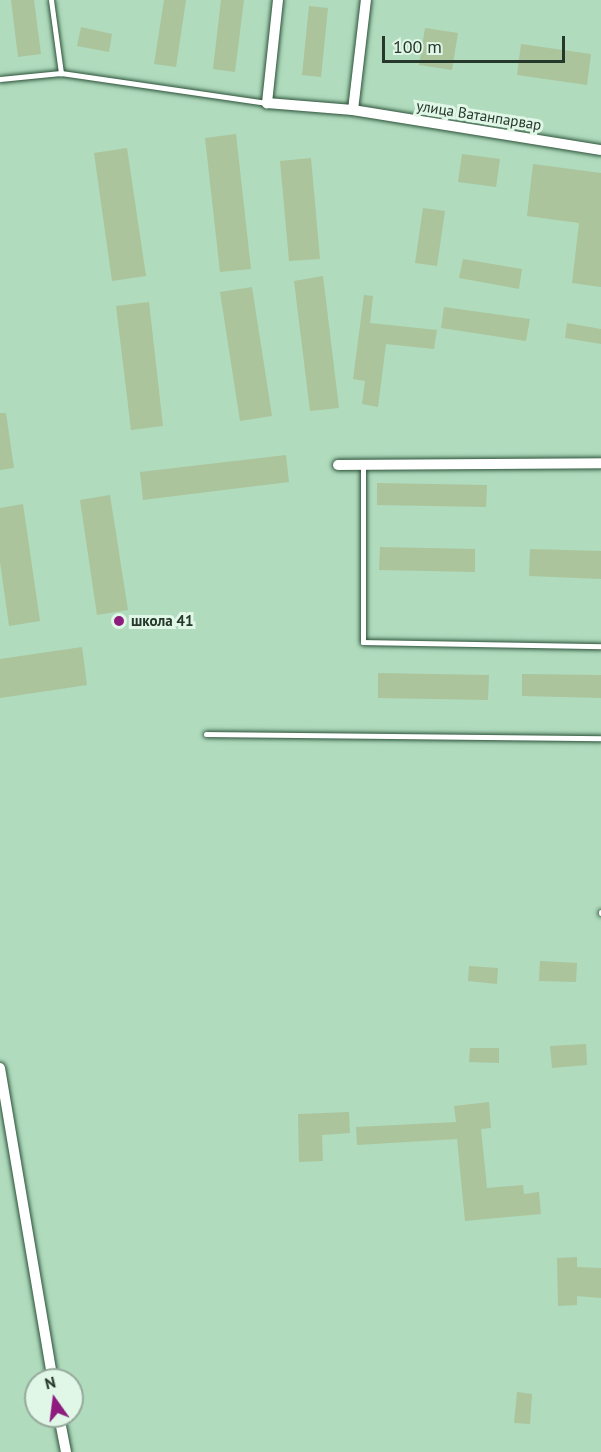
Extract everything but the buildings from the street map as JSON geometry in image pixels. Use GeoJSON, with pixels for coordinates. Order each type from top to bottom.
{"type":"FeatureCollection","features":[{"type":"Feature","properties":{"kind":"street"},"geometry":{"type":"LineString","coordinates":[[267,103],[278,0]]}},
{"type":"Feature","properties":{"kind":"street"},"geometry":{"type":"LineString","coordinates":[[353,111],[366,0]]}},
{"type":"Feature","properties":{"kind":"street","name":"улица Ватанпарвар"},"geometry":{"type":"LineString","coordinates":[[267,103],[353,111],[601,150]]}},
{"type":"Feature","properties":{"kind":"street"},"geometry":{"type":"LineString","coordinates":[[338,465],[601,463]]}},
{"type":"Feature","properties":{"kind":"street"},"geometry":{"type":"LineString","coordinates":[[0,1068],[51,1368]]}},
{"type":"Feature","properties":{"kind":"street"},"geometry":{"type":"LineString","coordinates":[[62,1428],[66,1452]]}},
{"type":"Feature","properties":{"kind":"lane"},"geometry":{"type":"LineString","coordinates":[[51,0],[61,73]]}},
{"type":"Feature","properties":{"kind":"lane"},"geometry":{"type":"LineString","coordinates":[[0,79],[61,73],[267,103]]}},
{"type":"Feature","properties":{"kind":"lane"},"geometry":{"type":"LineString","coordinates":[[363,465],[363,642],[601,645]]}},
{"type":"Feature","properties":{"kind":"lane"},"geometry":{"type":"LineString","coordinates":[[206,734],[601,738]]}},
{"type":"Feature","properties":{"kind":"place","name":"школа 41"},"geometry":{"type":"Point","coordinates":[119,621]}}]}
